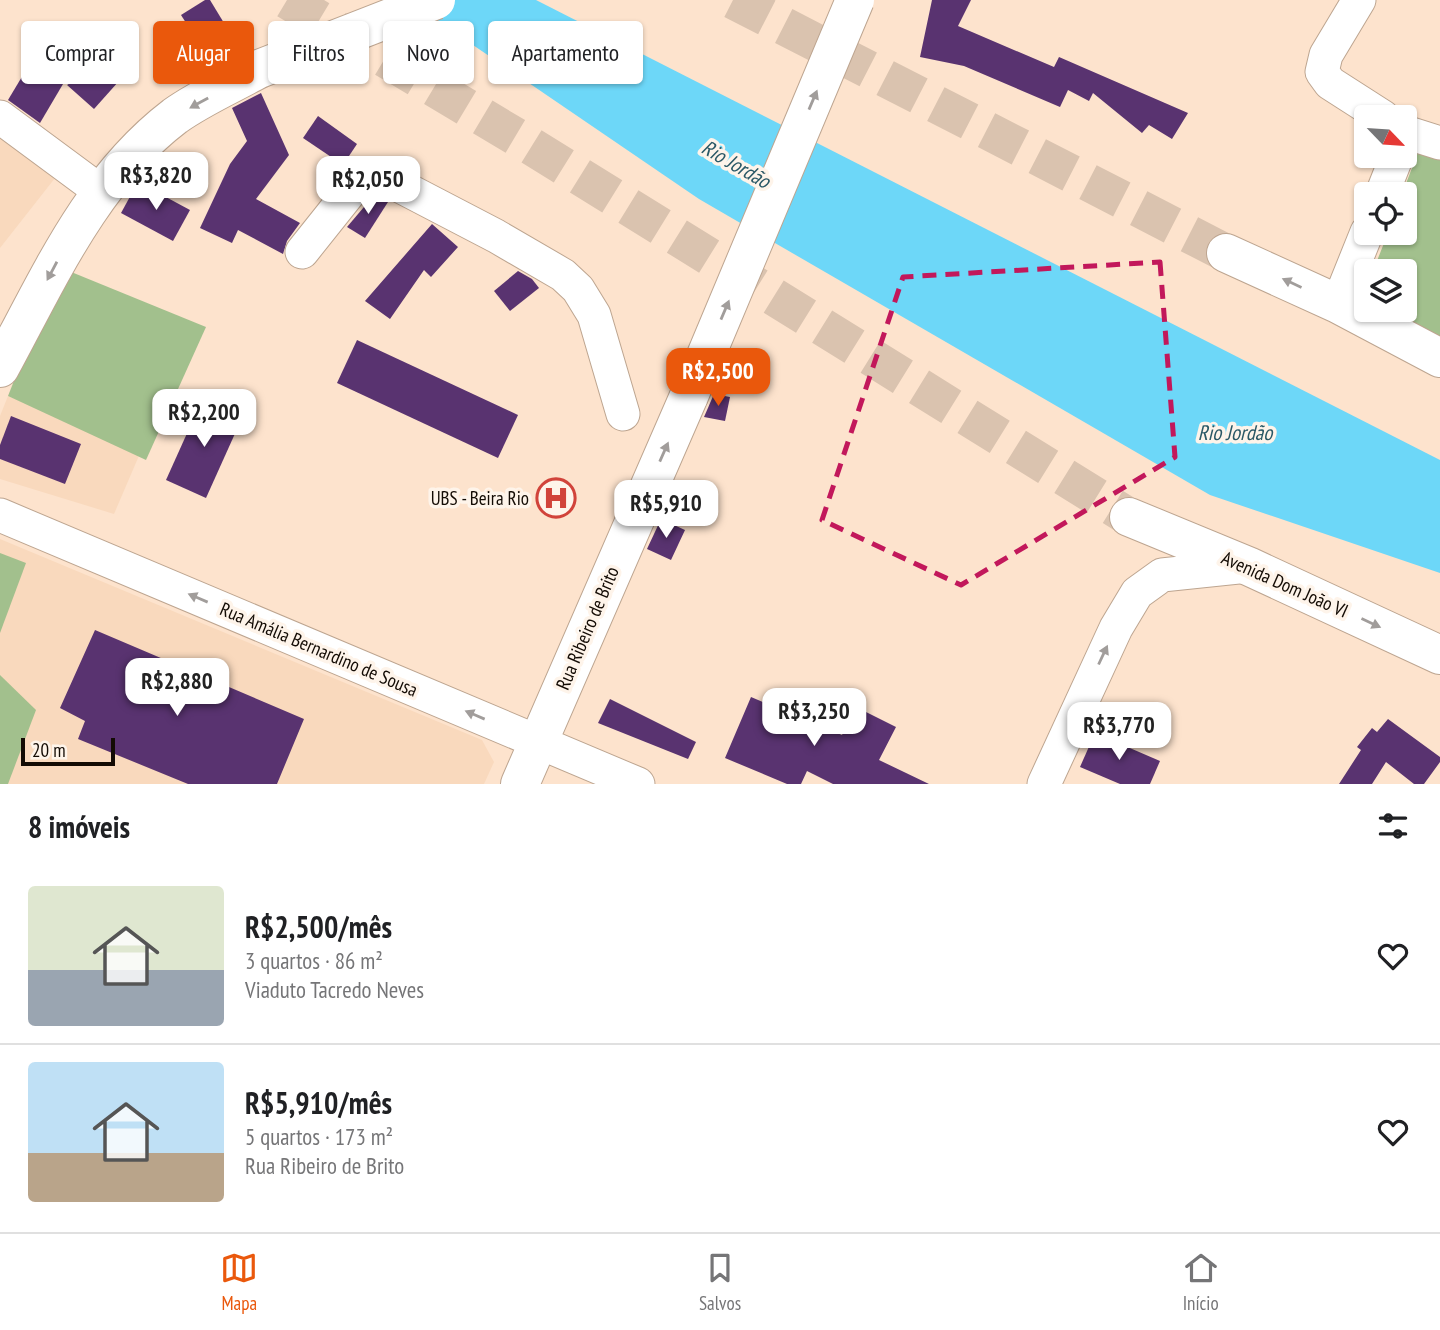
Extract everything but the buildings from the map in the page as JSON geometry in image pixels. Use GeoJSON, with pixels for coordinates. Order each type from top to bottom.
{"type":"FeatureCollection","features":[{"type":"Feature","properties":{"kind":"main road"},"geometry":{"type":"LineString","coordinates":[[0,368],[65,248],[100,191],[176,116],[259,69],[436,0]]}},
{"type":"Feature","properties":{"kind":"main road","name":"Rua Ribeiro de Brito"},"geometry":{"type":"LineString","coordinates":[[520,784],[689,396],[855,0]]}},
{"type":"Feature","properties":{"kind":"main road"},"geometry":{"type":"LineString","coordinates":[[1226,253],[1338,304],[1440,358]]}},
{"type":"Feature","properties":{"kind":"main road","name":"Avenida Dom João VI"},"geometry":{"type":"LineString","coordinates":[[1129,517],[1248,566],[1440,655]]}},
{"type":"Feature","properties":{"kind":"street"},"geometry":{"type":"LineString","coordinates":[[1359,0],[1325,55],[1322,72],[1329,83],[1363,105]]}},
{"type":"Feature","properties":{"kind":"street"},"geometry":{"type":"LineString","coordinates":[[0,117],[100,191]]}},
{"type":"Feature","properties":{"kind":"street"},"geometry":{"type":"LineString","coordinates":[[1418,137],[1440,143]]}},
{"type":"Feature","properties":{"kind":"street"},"geometry":{"type":"LineString","coordinates":[[302,252],[361,178],[377,174],[496,236],[563,275],[578,289],[594,315],[623,414]]}},
{"type":"Feature","properties":{"kind":"street"},"geometry":{"type":"LineString","coordinates":[[1338,304],[1362,245]]}},
{"type":"Feature","properties":{"kind":"street","name":"Rua Amália Bernardino de Sousa"},"geometry":{"type":"LineString","coordinates":[[0,515],[638,784]]}},
{"type":"Feature","properties":{"kind":"street"},"geometry":{"type":"LineString","coordinates":[[1044,784],[1116,628],[1137,593],[1162,575],[1248,566]]}},
{"type":"Feature","properties":{"kind":"highlighted area"},"geometry":{"type":"Polygon","coordinates":[[[1160,262],[1175,457],[961,585],[822,520],[903,277],[1160,262]]]}},
{"type":"Feature","properties":{"kind":"shaded area"},"geometry":{"type":"Polygon","coordinates":[[[0,117],[66,164],[0,248],[0,117]]]}},
{"type":"Feature","properties":{"kind":"shaded area"},"geometry":{"type":"Polygon","coordinates":[[[8,396],[141,451],[114,514],[0,479],[0,416],[8,396]]]}},
{"type":"Feature","properties":{"kind":"shaded area"},"geometry":{"type":"Polygon","coordinates":[[[0,539],[482,740],[494,762],[484,784],[0,784],[0,539]]]}},
{"type":"Feature","properties":{"kind":"green space"},"geometry":{"type":"Polygon","coordinates":[[[1425,134],[1440,146],[1440,342],[1405,322],[1417,322],[1417,259],[1378,259],[1383,245],[1417,245],[1417,182],[1407,182],[1412,168],[1418,168],[1418,152],[1425,134]]]}},
{"type":"Feature","properties":{"kind":"green space"},"geometry":{"type":"Polygon","coordinates":[[[59,267],[206,327],[146,460],[8,396],[59,267]]]}},
{"type":"Feature","properties":{"kind":"green space"},"geometry":{"type":"Polygon","coordinates":[[[0,553],[26,563],[0,633],[0,553]]]}},
{"type":"Feature","properties":{"kind":"green space"},"geometry":{"type":"Polygon","coordinates":[[[0,675],[36,710],[8,784],[0,784],[0,675]]]}},
{"type":"Feature","properties":{"kind":"water","name":"Rio Jordão"},"geometry":{"type":"Polygon","coordinates":[[[407,0],[536,0],[577,21],[488,21],[488,55],[474,46],[474,21],[438,21],[407,0]]]}},
{"type":"Feature","properties":{"kind":"water","name":"Rio Jordão"},"geometry":{"type":"Polygon","coordinates":[[[643,54],[1440,460],[1440,573],[1210,495],[699,199],[530,84],[643,84],[643,54]]]}},
{"type":"Feature","properties":{"kind":"tunnel"},"geometry":{"type":"LineString","coordinates":[[287,0],[518,138],[1129,517]]}},
{"type":"Feature","properties":{"kind":"tunnel"},"geometry":{"type":"LineString","coordinates":[[733,0],[1226,253]]}},
{"type":"Feature","properties":{"kind":"place","name":"UBS - Beira Rio"},"geometry":{"type":"Point","coordinates":[556,498]}}]}
